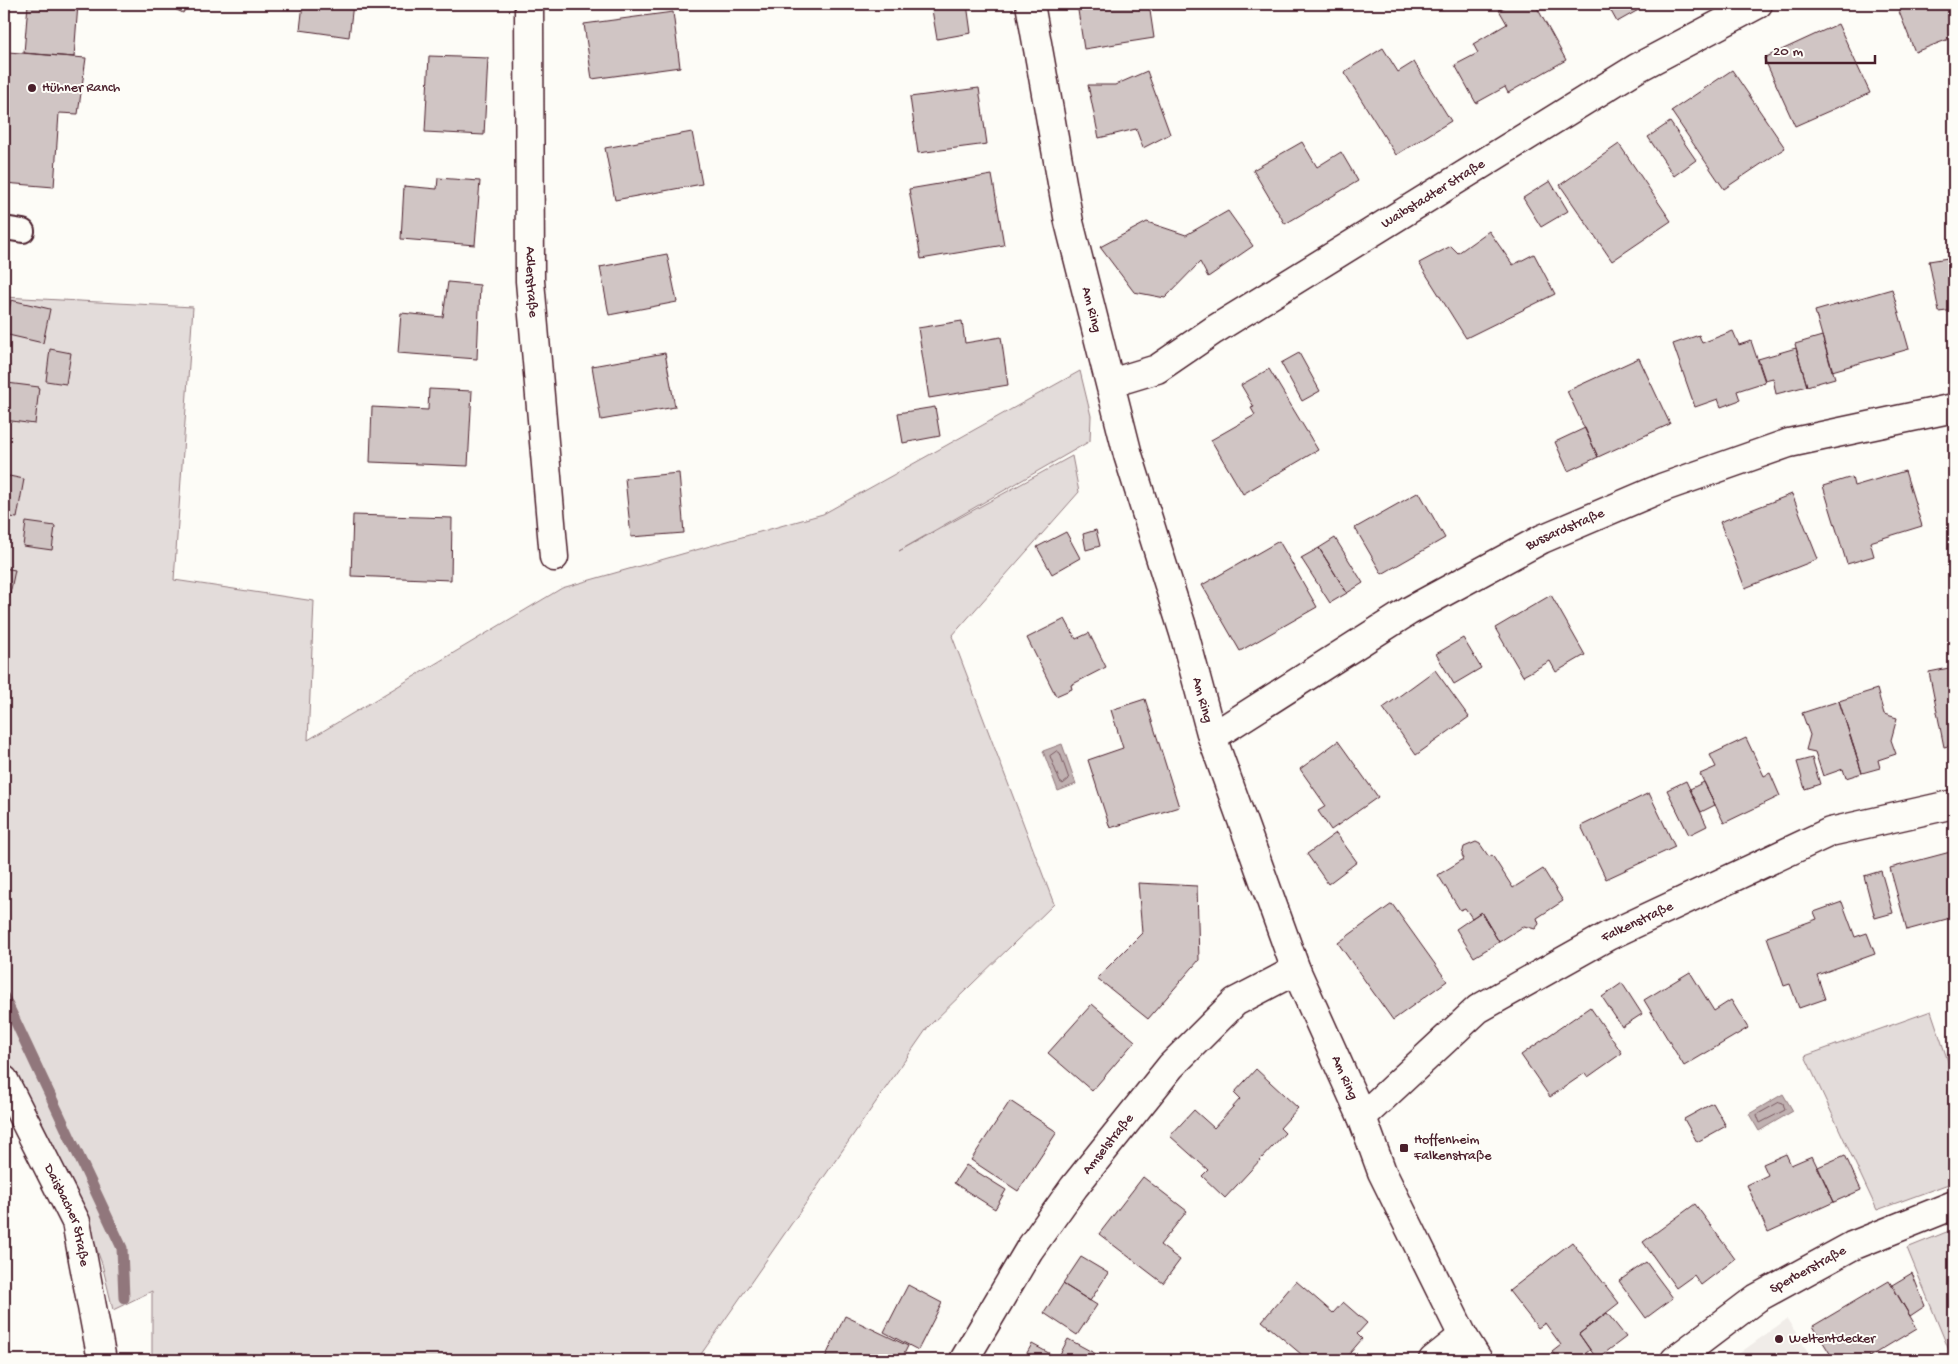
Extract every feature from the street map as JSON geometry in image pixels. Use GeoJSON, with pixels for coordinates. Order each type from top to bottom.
{"type":"FeatureCollection","features":[{"type":"Feature","properties":{"kind":"street","name":"Adlerstraße"},"geometry":{"type":"LineString","coordinates":[[528,4],[530,281],[554,558]]}},
{"type":"Feature","properties":{"kind":"street","name":"Am Ring"},"geometry":{"type":"LineString","coordinates":[[1030,4],[1069,222],[1128,455],[1184,633],[1212,737],[1296,970],[1362,1118],[1382,1172],[1463,1336],[1478,1360]]}},
{"type":"Feature","properties":{"kind":"street","name":"Waibstadter Straße"},"geometry":{"type":"LineString","coordinates":[[1111,384],[1157,369],[1214,330],[1638,68],[1758,4]]}},
{"type":"Feature","properties":{"kind":"street","name":"Bussardstraße"},"geometry":{"type":"LineString","coordinates":[[1212,737],[1409,611],[1542,539],[1664,487],[1789,443],[1954,408]]}},
{"type":"Feature","properties":{"kind":"street","name":"Falkenstraße"},"geometry":{"type":"LineString","coordinates":[[1362,1118],[1478,1009],[1608,936],[1830,832],[1954,804]]}},
{"type":"Feature","properties":{"kind":"street","name":"Amselstraße"},"geometry":{"type":"LineString","coordinates":[[964,1360],[1029,1250],[1074,1187],[1171,1066],[1235,1002],[1296,970]]}},
{"type":"Feature","properties":{"kind":"street","name":"Daisbacher Straße"},"geometry":{"type":"LineString","coordinates":[[4,1080],[76,1222],[102,1360]]}},
{"type":"Feature","properties":{"kind":"street","name":"Sperberstraße"},"geometry":{"type":"LineString","coordinates":[[1675,1360],[1766,1293],[1852,1246],[1954,1205]]}},
{"type":"Feature","properties":{"kind":"street"},"geometry":{"type":"LineString","coordinates":[[1433,1360],[1463,1336]]}},
{"type":"Feature","properties":{"kind":"shaded area"},"geometry":{"type":"Polygon","coordinates":[[[4,297],[193,307],[174,580],[314,601],[308,740],[562,588],[823,514],[1080,371],[1091,416],[1090,441],[899,551],[1072,456],[1079,492],[952,636],[1054,904],[928,1027],[697,1360],[152,1360],[152,1291],[113,1310],[102,1264],[82,1208],[4,1054],[4,297]]]}},
{"type":"Feature","properties":{"kind":"shaded area"},"geometry":{"type":"Polygon","coordinates":[[[1931,1011],[1954,1079],[1954,1182],[1877,1210],[1805,1056],[1931,1011]]]}},
{"type":"Feature","properties":{"kind":"shaded area"},"geometry":{"type":"Polygon","coordinates":[[[1954,1229],[1954,1360],[1953,1360],[1907,1248],[1954,1229]]]}},
{"type":"Feature","properties":{"kind":"shaded area","name":"Weltentdecker"},"geometry":{"type":"Polygon","coordinates":[[[1787,1319],[1813,1360],[1730,1360],[1787,1319]]]}},
{"type":"Feature","properties":{"kind":"water"},"geometry":{"type":"Polygon","coordinates":[[[1062,744],[1076,784],[1058,791],[1043,751],[1062,744]]]}},
{"type":"Feature","properties":{"kind":"water"},"geometry":{"type":"Polygon","coordinates":[[[1783,1094],[1793,1111],[1759,1131],[1749,1114],[1783,1094]]]}},
{"type":"Feature","properties":{"kind":"building"},"geometry":{"type":"Polygon","coordinates":[[[28,4],[78,4],[74,57],[24,53],[28,4]]]}},
{"type":"Feature","properties":{"kind":"building"},"geometry":{"type":"Polygon","coordinates":[[[165,4],[188,4],[183,13],[165,4]]]}},
{"type":"Feature","properties":{"kind":"building"},"geometry":{"type":"Polygon","coordinates":[[[303,4],[353,4],[349,37],[300,30],[303,4]]]}},
{"type":"Feature","properties":{"kind":"building"},"geometry":{"type":"Polygon","coordinates":[[[931,4],[967,4],[971,33],[937,39],[931,4]]]}},
{"type":"Feature","properties":{"kind":"building"},"geometry":{"type":"Polygon","coordinates":[[[1077,4],[1149,4],[1154,38],[1084,49],[1077,4]]]}},
{"type":"Feature","properties":{"kind":"building"},"geometry":{"type":"Polygon","coordinates":[[[1510,4],[1535,4],[1566,60],[1508,93],[1505,87],[1476,103],[1455,65],[1478,53],[1473,44],[1507,24],[1499,10],[1510,4]]]}},
{"type":"Feature","properties":{"kind":"building"},"geometry":{"type":"Polygon","coordinates":[[[1607,4],[1649,4],[1617,22],[1607,4]]]}},
{"type":"Feature","properties":{"kind":"building"},"geometry":{"type":"Polygon","coordinates":[[[1896,4],[1954,4],[1954,37],[1915,52],[1896,4]]]}},
{"type":"Feature","properties":{"kind":"building"},"geometry":{"type":"Polygon","coordinates":[[[673,12],[680,67],[592,79],[584,24],[673,12]]]}},
{"type":"Feature","properties":{"kind":"building"},"geometry":{"type":"Polygon","coordinates":[[[1838,24],[1870,93],[1795,126],[1764,58],[1838,24]]]}},
{"type":"Feature","properties":{"kind":"building"},"geometry":{"type":"Polygon","coordinates":[[[1383,48],[1398,72],[1414,62],[1451,121],[1396,155],[1344,72],[1383,48]]]}},
{"type":"Feature","properties":{"kind":"building"},"geometry":{"type":"Polygon","coordinates":[[[8,52],[86,58],[78,114],[59,113],[54,187],[4,183],[4,102],[8,52]]]}},
{"type":"Feature","properties":{"kind":"building"},"geometry":{"type":"Polygon","coordinates":[[[429,56],[488,58],[484,135],[425,132],[429,56]]]}},
{"type":"Feature","properties":{"kind":"building"},"geometry":{"type":"Polygon","coordinates":[[[1732,70],[1785,148],[1724,189],[1671,111],[1732,70]]]}},
{"type":"Feature","properties":{"kind":"building"},"geometry":{"type":"Polygon","coordinates":[[[1147,71],[1170,134],[1143,148],[1136,129],[1099,138],[1088,85],[1115,85],[1147,71]]]}},
{"type":"Feature","properties":{"kind":"building"},"geometry":{"type":"Polygon","coordinates":[[[979,88],[987,144],[918,153],[910,97],[979,88]]]}},
{"type":"Feature","properties":{"kind":"building"},"geometry":{"type":"Polygon","coordinates":[[[1670,122],[1696,160],[1674,176],[1648,137],[1670,122]]]}},
{"type":"Feature","properties":{"kind":"building"},"geometry":{"type":"Polygon","coordinates":[[[692,132],[702,184],[615,200],[605,148],[692,132]]]}},
{"type":"Feature","properties":{"kind":"building"},"geometry":{"type":"Polygon","coordinates":[[[1302,142],[1317,167],[1341,152],[1358,181],[1285,224],[1253,170],[1302,142]]]}},
{"type":"Feature","properties":{"kind":"building"},"geometry":{"type":"Polygon","coordinates":[[[1619,144],[1671,221],[1612,261],[1560,185],[1619,144]]]}},
{"type":"Feature","properties":{"kind":"building"},"geometry":{"type":"Polygon","coordinates":[[[992,175],[1004,245],[921,259],[909,189],[992,175]]]}},
{"type":"Feature","properties":{"kind":"building"},"geometry":{"type":"Polygon","coordinates":[[[438,178],[480,181],[475,245],[401,239],[404,186],[437,189],[438,178]]]}},
{"type":"Feature","properties":{"kind":"building"},"geometry":{"type":"Polygon","coordinates":[[[1550,181],[1568,211],[1541,227],[1523,198],[1550,181]]]}},
{"type":"Feature","properties":{"kind":"building"},"geometry":{"type":"Polygon","coordinates":[[[1228,211],[1253,246],[1208,277],[1200,262],[1165,298],[1134,292],[1100,247],[1147,222],[1186,235],[1228,211]]]}},
{"type":"Feature","properties":{"kind":"building"},"geometry":{"type":"Polygon","coordinates":[[[1489,231],[1513,265],[1534,254],[1555,294],[1466,338],[1419,263],[1451,246],[1458,253],[1489,231]]]}},
{"type":"Feature","properties":{"kind":"building"},"geometry":{"type":"Polygon","coordinates":[[[667,254],[677,302],[609,315],[600,267],[667,254]]]}},
{"type":"Feature","properties":{"kind":"building"},"geometry":{"type":"Polygon","coordinates":[[[1954,257],[1954,310],[1939,312],[1929,261],[1954,257]]]}},
{"type":"Feature","properties":{"kind":"building"},"geometry":{"type":"Polygon","coordinates":[[[448,282],[480,285],[477,359],[398,353],[401,313],[443,317],[448,282]]]}},
{"type":"Feature","properties":{"kind":"building"},"geometry":{"type":"Polygon","coordinates":[[[1892,289],[1909,349],[1832,371],[1815,311],[1892,289]]]}},
{"type":"Feature","properties":{"kind":"building"},"geometry":{"type":"Polygon","coordinates":[[[11,300],[50,309],[43,343],[4,334],[11,300]]]}},
{"type":"Feature","properties":{"kind":"building"},"geometry":{"type":"Polygon","coordinates":[[[962,321],[965,343],[1001,337],[1008,385],[929,398],[918,328],[962,321]]]}},
{"type":"Feature","properties":{"kind":"building"},"geometry":{"type":"Polygon","coordinates":[[[1733,331],[1739,345],[1751,341],[1765,382],[1737,391],[1740,400],[1721,407],[1718,399],[1695,407],[1673,344],[1699,335],[1702,343],[1733,331]]]}},
{"type":"Feature","properties":{"kind":"building"},"geometry":{"type":"Polygon","coordinates":[[[1822,336],[1835,378],[1807,386],[1795,344],[1822,336]]]}},
{"type":"Feature","properties":{"kind":"building"},"geometry":{"type":"Polygon","coordinates":[[[1796,348],[1807,386],[1776,394],[1773,378],[1765,380],[1758,359],[1796,348]]]}},
{"type":"Feature","properties":{"kind":"building"},"geometry":{"type":"Polygon","coordinates":[[[50,349],[71,353],[66,384],[46,381],[50,349]]]}},
{"type":"Feature","properties":{"kind":"building"},"geometry":{"type":"Polygon","coordinates":[[[665,353],[675,407],[601,420],[592,366],[665,353]]]}},
{"type":"Feature","properties":{"kind":"building"},"geometry":{"type":"Polygon","coordinates":[[[1299,353],[1320,391],[1302,401],[1281,363],[1299,353]]]}},
{"type":"Feature","properties":{"kind":"building"},"geometry":{"type":"Polygon","coordinates":[[[1639,358],[1670,424],[1598,457],[1567,391],[1639,358]]]}},
{"type":"Feature","properties":{"kind":"building"},"geometry":{"type":"Polygon","coordinates":[[[1269,369],[1318,450],[1243,494],[1211,440],[1255,415],[1251,408],[1254,407],[1241,385],[1269,369]]]}},
{"type":"Feature","properties":{"kind":"building"},"geometry":{"type":"Polygon","coordinates":[[[7,383],[39,387],[35,424],[4,420],[7,383]]]}},
{"type":"Feature","properties":{"kind":"building"},"geometry":{"type":"Polygon","coordinates":[[[429,389],[472,391],[468,466],[370,462],[372,407],[428,410],[429,389]]]}},
{"type":"Feature","properties":{"kind":"building"},"geometry":{"type":"Polygon","coordinates":[[[935,407],[940,436],[903,443],[898,413],[935,407]]]}},
{"type":"Feature","properties":{"kind":"building"},"geometry":{"type":"Polygon","coordinates":[[[1585,428],[1598,457],[1568,471],[1555,442],[1585,428]]]}},
{"type":"Feature","properties":{"kind":"building"},"geometry":{"type":"Polygon","coordinates":[[[1954,464],[1954,497],[1948,465],[1954,464]]]}},
{"type":"Feature","properties":{"kind":"building"},"geometry":{"type":"Polygon","coordinates":[[[1905,471],[1922,526],[1870,542],[1874,556],[1847,564],[1823,486],[1852,477],[1854,486],[1905,471]]]}},
{"type":"Feature","properties":{"kind":"building"},"geometry":{"type":"Polygon","coordinates":[[[679,473],[684,533],[631,537],[625,478],[679,473]]]}},
{"type":"Feature","properties":{"kind":"building"},"geometry":{"type":"Polygon","coordinates":[[[4,475],[24,479],[17,518],[4,516],[4,475]]]}},
{"type":"Feature","properties":{"kind":"building"},"geometry":{"type":"Polygon","coordinates":[[[1419,492],[1445,538],[1382,574],[1355,528],[1419,492]]]}},
{"type":"Feature","properties":{"kind":"building"},"geometry":{"type":"Polygon","coordinates":[[[1792,494],[1818,559],[1745,588],[1720,522],[1792,494]]]}},
{"type":"Feature","properties":{"kind":"building"},"geometry":{"type":"Polygon","coordinates":[[[353,515],[452,518],[451,580],[351,576],[353,515]]]}},
{"type":"Feature","properties":{"kind":"building"},"geometry":{"type":"Polygon","coordinates":[[[26,522],[55,526],[52,550],[23,546],[26,522]]]}},
{"type":"Feature","properties":{"kind":"building"},"geometry":{"type":"Polygon","coordinates":[[[1096,530],[1100,546],[1086,550],[1083,534],[1096,530]]]}},
{"type":"Feature","properties":{"kind":"building"},"geometry":{"type":"Polygon","coordinates":[[[1066,532],[1080,558],[1052,574],[1037,547],[1066,532]]]}},
{"type":"Feature","properties":{"kind":"building"},"geometry":{"type":"Polygon","coordinates":[[[1335,538],[1363,583],[1347,593],[1319,548],[1335,538]]]}},
{"type":"Feature","properties":{"kind":"building"},"geometry":{"type":"Polygon","coordinates":[[[1279,541],[1317,607],[1240,651],[1202,585],[1279,541]]]}},
{"type":"Feature","properties":{"kind":"building"},"geometry":{"type":"Polygon","coordinates":[[[1319,548],[1347,593],[1330,603],[1301,558],[1319,548]]]}},
{"type":"Feature","properties":{"kind":"building"},"geometry":{"type":"Polygon","coordinates":[[[4,568],[15,570],[9,599],[4,598],[4,568]]]}},
{"type":"Feature","properties":{"kind":"building"},"geometry":{"type":"Polygon","coordinates":[[[1551,595],[1585,655],[1556,672],[1550,661],[1523,676],[1495,628],[1551,595]]]}},
{"type":"Feature","properties":{"kind":"building"},"geometry":{"type":"Polygon","coordinates":[[[1065,619],[1076,639],[1089,633],[1106,667],[1071,685],[1072,689],[1056,696],[1027,638],[1065,619]]]}},
{"type":"Feature","properties":{"kind":"building"},"geometry":{"type":"Polygon","coordinates":[[[1463,638],[1481,668],[1454,684],[1436,654],[1463,638]]]}},
{"type":"Feature","properties":{"kind":"building"},"geometry":{"type":"Polygon","coordinates":[[[1954,667],[1954,745],[1944,747],[1929,672],[1954,667]]]}},
{"type":"Feature","properties":{"kind":"building"},"geometry":{"type":"Polygon","coordinates":[[[1435,670],[1469,717],[1416,755],[1383,708],[1435,670]]]}},
{"type":"Feature","properties":{"kind":"building"},"geometry":{"type":"Polygon","coordinates":[[[1877,689],[1884,714],[1897,718],[1891,740],[1896,754],[1878,760],[1880,768],[1862,773],[1839,701],[1877,689]]]}},
{"type":"Feature","properties":{"kind":"building"},"geometry":{"type":"Polygon","coordinates":[[[1145,699],[1179,807],[1110,828],[1088,760],[1123,748],[1111,710],[1145,699]]]}},
{"type":"Feature","properties":{"kind":"building"},"geometry":{"type":"Polygon","coordinates":[[[1839,701],[1862,773],[1846,778],[1843,769],[1823,776],[1815,752],[1806,750],[1810,735],[1802,713],[1839,701]]]}},
{"type":"Feature","properties":{"kind":"building"},"geometry":{"type":"Polygon","coordinates":[[[1746,738],[1764,776],[1770,773],[1780,796],[1724,823],[1700,774],[1716,767],[1710,755],[1746,738]]]}},
{"type":"Feature","properties":{"kind":"building"},"geometry":{"type":"Polygon","coordinates":[[[1338,741],[1378,797],[1331,830],[1318,811],[1326,806],[1300,769],[1338,741]]]}},
{"type":"Feature","properties":{"kind":"building"},"geometry":{"type":"Polygon","coordinates":[[[1812,758],[1820,784],[1805,789],[1797,762],[1812,758]]]}},
{"type":"Feature","properties":{"kind":"building"},"geometry":{"type":"Polygon","coordinates":[[[1686,781],[1707,826],[1689,835],[1667,790],[1686,781]]]}},
{"type":"Feature","properties":{"kind":"building"},"geometry":{"type":"Polygon","coordinates":[[[1704,782],[1715,805],[1701,812],[1690,789],[1704,782]]]}},
{"type":"Feature","properties":{"kind":"building"},"geometry":{"type":"Polygon","coordinates":[[[1649,793],[1675,847],[1606,879],[1581,826],[1649,793]]]}},
{"type":"Feature","properties":{"kind":"building"},"geometry":{"type":"Polygon","coordinates":[[[1336,833],[1357,862],[1328,884],[1307,854],[1336,833]]]}},
{"type":"Feature","properties":{"kind":"building"},"geometry":{"type":"Polygon","coordinates":[[[1476,842],[1480,844],[1489,857],[1492,855],[1513,888],[1543,869],[1563,901],[1537,918],[1539,924],[1535,929],[1524,926],[1499,942],[1481,912],[1472,918],[1465,908],[1460,910],[1438,875],[1464,859],[1462,855],[1464,847],[1476,842]]]}},
{"type":"Feature","properties":{"kind":"building"},"geometry":{"type":"Polygon","coordinates":[[[1954,851],[1954,917],[1907,930],[1890,868],[1954,851]]]}},
{"type":"Feature","properties":{"kind":"building"},"geometry":{"type":"Polygon","coordinates":[[[1881,871],[1893,913],[1875,918],[1864,876],[1881,871]]]}},
{"type":"Feature","properties":{"kind":"building"},"geometry":{"type":"Polygon","coordinates":[[[1138,883],[1197,886],[1199,960],[1148,1019],[1097,978],[1142,933],[1138,883]]]}},
{"type":"Feature","properties":{"kind":"building"},"geometry":{"type":"Polygon","coordinates":[[[1842,902],[1855,937],[1867,933],[1875,954],[1817,975],[1825,999],[1799,1008],[1790,984],[1784,986],[1767,937],[1817,919],[1814,912],[1842,902]]]}},
{"type":"Feature","properties":{"kind":"building"},"geometry":{"type":"Polygon","coordinates":[[[1392,904],[1447,981],[1393,1020],[1338,943],[1392,904]]]}},
{"type":"Feature","properties":{"kind":"building"},"geometry":{"type":"Polygon","coordinates":[[[1481,912],[1499,942],[1474,957],[1456,929],[1481,912]]]}},
{"type":"Feature","properties":{"kind":"building"},"geometry":{"type":"Polygon","coordinates":[[[1690,972],[1714,1011],[1731,1000],[1748,1028],[1684,1066],[1644,1000],[1690,972]]]}},
{"type":"Feature","properties":{"kind":"building"},"geometry":{"type":"Polygon","coordinates":[[[1622,983],[1642,1014],[1622,1027],[1602,997],[1622,983]]]}},
{"type":"Feature","properties":{"kind":"building"},"geometry":{"type":"Polygon","coordinates":[[[1092,1004],[1135,1041],[1092,1091],[1048,1053],[1092,1004]]]}},
{"type":"Feature","properties":{"kind":"building"},"geometry":{"type":"Polygon","coordinates":[[[1590,1007],[1622,1053],[1588,1077],[1585,1073],[1550,1097],[1521,1055],[1590,1007]]]}},
{"type":"Feature","properties":{"kind":"building"},"geometry":{"type":"Polygon","coordinates":[[[1256,1069],[1298,1108],[1280,1128],[1285,1133],[1225,1198],[1202,1176],[1208,1170],[1170,1136],[1194,1110],[1214,1128],[1240,1099],[1234,1093],[1256,1069]]]}},
{"type":"Feature","properties":{"kind":"building"},"geometry":{"type":"Polygon","coordinates":[[[1010,1101],[1057,1132],[1018,1191],[971,1160],[1010,1101]]]}},
{"type":"Feature","properties":{"kind":"building"},"geometry":{"type":"Polygon","coordinates":[[[1713,1103],[1726,1126],[1697,1142],[1684,1119],[1713,1103]]]}},
{"type":"Feature","properties":{"kind":"building"},"geometry":{"type":"Polygon","coordinates":[[[1786,1154],[1791,1165],[1812,1156],[1834,1202],[1768,1232],[1747,1185],[1768,1175],[1763,1164],[1786,1154]]]}},
{"type":"Feature","properties":{"kind":"building"},"geometry":{"type":"Polygon","coordinates":[[[1845,1155],[1861,1190],[1834,1202],[1818,1167],[1845,1155]]]}},
{"type":"Feature","properties":{"kind":"building"},"geometry":{"type":"Polygon","coordinates":[[[966,1165],[1006,1190],[995,1209],[954,1183],[966,1165]]]}},
{"type":"Feature","properties":{"kind":"building"},"geometry":{"type":"Polygon","coordinates":[[[1143,1177],[1187,1211],[1160,1245],[1180,1260],[1163,1283],[1099,1234],[1143,1177]]]}},
{"type":"Feature","properties":{"kind":"building"},"geometry":{"type":"Polygon","coordinates":[[[1695,1204],[1735,1259],[1701,1285],[1694,1275],[1676,1288],[1643,1242],[1695,1204]]]}},
{"type":"Feature","properties":{"kind":"building"},"geometry":{"type":"Polygon","coordinates":[[[1572,1242],[1619,1303],[1579,1334],[1590,1350],[1577,1360],[1559,1360],[1552,1352],[1561,1345],[1545,1323],[1538,1328],[1509,1291],[1572,1242]]]}},
{"type":"Feature","properties":{"kind":"building"},"geometry":{"type":"Polygon","coordinates":[[[1081,1257],[1108,1273],[1090,1301],[1063,1284],[1081,1257]]]}},
{"type":"Feature","properties":{"kind":"building"},"geometry":{"type":"Polygon","coordinates":[[[1646,1262],[1673,1298],[1646,1318],[1619,1281],[1646,1262]]]}},
{"type":"Feature","properties":{"kind":"building"},"geometry":{"type":"Polygon","coordinates":[[[1912,1273],[1925,1306],[1910,1316],[1892,1285],[1912,1273]]]}},
{"type":"Feature","properties":{"kind":"building"},"geometry":{"type":"Polygon","coordinates":[[[1296,1281],[1333,1313],[1343,1302],[1367,1323],[1357,1334],[1362,1339],[1344,1360],[1308,1360],[1262,1321],[1296,1281]]]}},
{"type":"Feature","properties":{"kind":"building"},"geometry":{"type":"Polygon","coordinates":[[[1889,1281],[1917,1328],[1869,1357],[1871,1360],[1834,1360],[1813,1326],[1889,1281]]]}},
{"type":"Feature","properties":{"kind":"building"},"geometry":{"type":"Polygon","coordinates":[[[1063,1284],[1097,1305],[1077,1335],[1044,1313],[1063,1284]]]}},
{"type":"Feature","properties":{"kind":"building"},"geometry":{"type":"Polygon","coordinates":[[[908,1285],[942,1303],[918,1350],[884,1332],[908,1285]]]}},
{"type":"Feature","properties":{"kind":"building"},"geometry":{"type":"Polygon","coordinates":[[[1607,1313],[1626,1337],[1597,1359],[1579,1334],[1607,1313]]]}},
{"type":"Feature","properties":{"kind":"building"},"geometry":{"type":"Polygon","coordinates":[[[845,1316],[908,1346],[901,1360],[824,1360],[845,1316]]]}},
{"type":"Feature","properties":{"kind":"building"},"geometry":{"type":"Polygon","coordinates":[[[1068,1339],[1107,1360],[1023,1360],[1032,1344],[1058,1358],[1068,1339]]]}},
{"type":"Feature","properties":{"kind":"waterway"},"geometry":{"type":"LineString","coordinates":[[4,997],[122,1248],[124,1298]]}},
{"type":"Feature","properties":{"kind":"place","name":"Hühner Ranch"},"geometry":{"type":"Point","coordinates":[32,88]}},
{"type":"Feature","properties":{"kind":"place","name":"Hoffenheim Falkenstraße"},"geometry":{"type":"Point","coordinates":[1404,1148]}},
{"type":"Feature","properties":{"kind":"place","name":"Weltentdecker"},"geometry":{"type":"Point","coordinates":[1779,1339]}}]}
